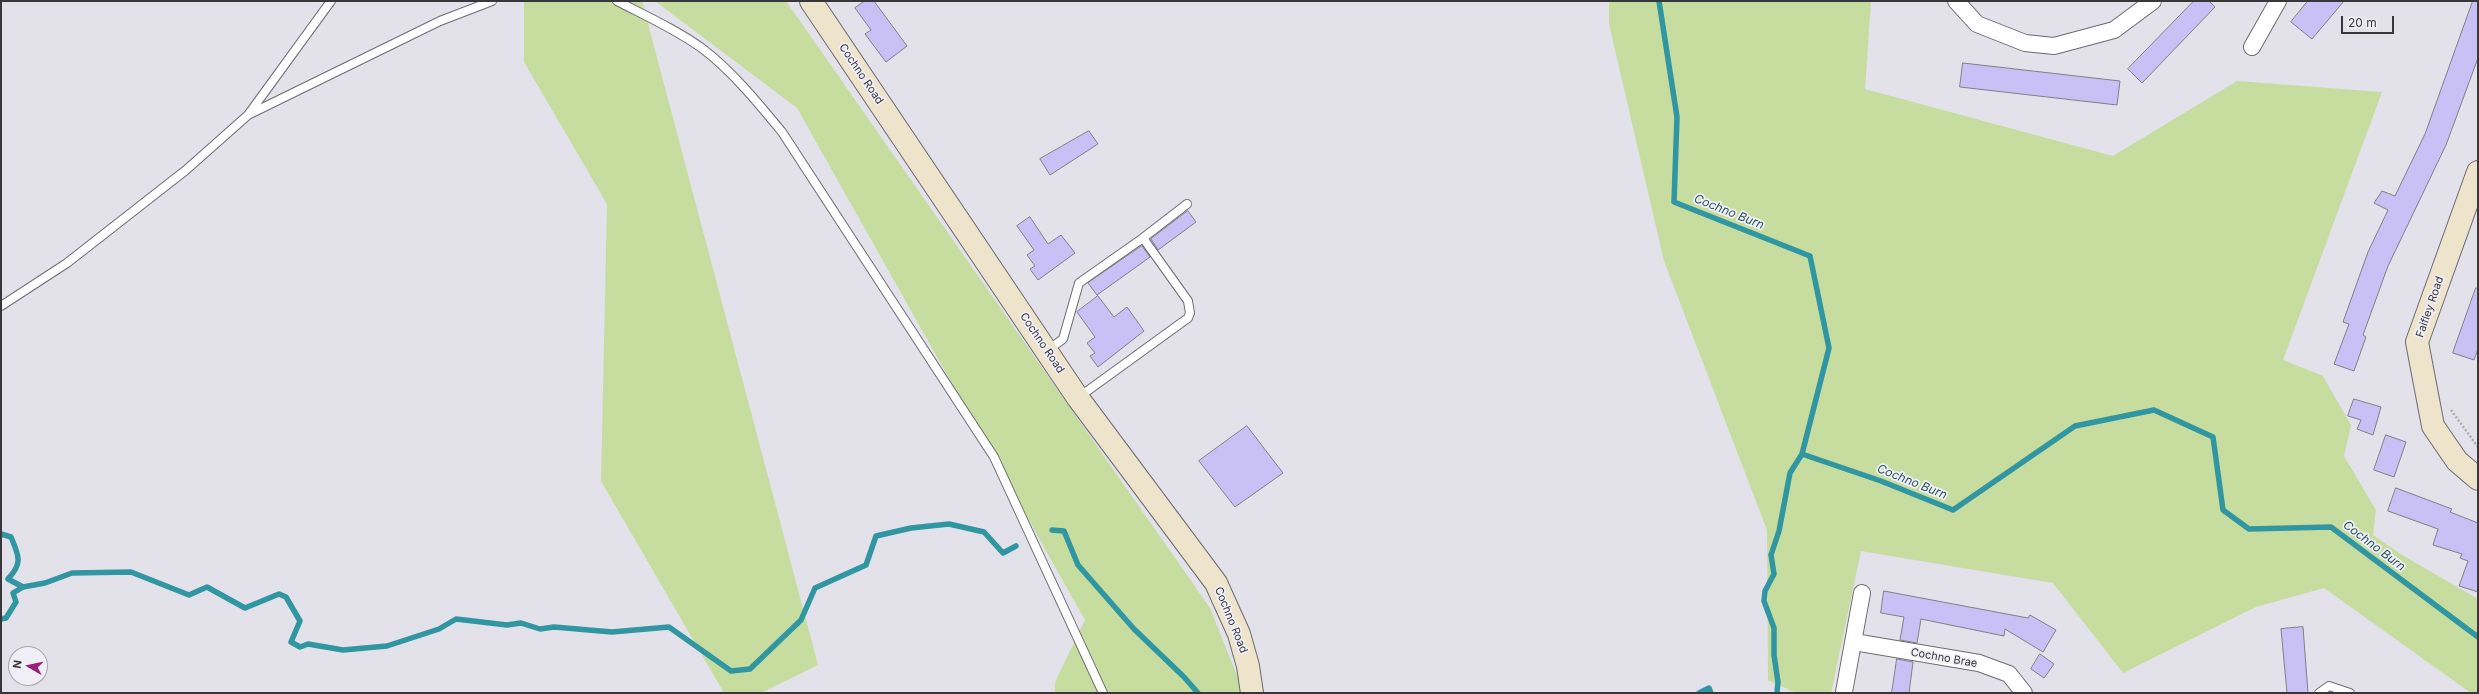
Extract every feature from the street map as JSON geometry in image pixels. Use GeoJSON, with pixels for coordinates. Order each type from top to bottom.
{"type":"FeatureCollection","features":[{"type":"Feature","properties":{"kind":"street","name":"Cochno Road"},"geometry":{"type":"LineString","coordinates":[[810,1],[1048,350],[1078,398],[1216,583],[1239,634],[1248,666],[1252,693]]}},
{"type":"Feature","properties":{"kind":"street"},"geometry":{"type":"LineString","coordinates":[[1956,1],[1977,24],[2025,43],[2054,46],[2114,30],[2153,1]]}},
{"type":"Feature","properties":{"kind":"street"},"geometry":{"type":"LineString","coordinates":[[2252,47],[2278,1]]}},
{"type":"Feature","properties":{"kind":"street","name":"Faifley Road"},"geometry":{"type":"LineString","coordinates":[[2478,172],[2417,342],[2433,426],[2457,461],[2478,479]]}},
{"type":"Feature","properties":{"kind":"street"},"geometry":{"type":"LineString","coordinates":[[1844,692],[1862,593]]}},
{"type":"Feature","properties":{"kind":"street","name":"Cochno Brae"},"geometry":{"type":"LineString","coordinates":[[1854,642],[1979,663],[2009,674],[2024,693]]}},
{"type":"Feature","properties":{"kind":"lane"},"geometry":{"type":"LineString","coordinates":[[1,306],[67,263],[186,170],[248,115],[331,1]]}},
{"type":"Feature","properties":{"kind":"lane"},"geometry":{"type":"LineString","coordinates":[[248,115],[440,21],[492,1]]}},
{"type":"Feature","properties":{"kind":"lane"},"geometry":{"type":"LineString","coordinates":[[617,1],[663,24],[704,50],[750,94],[782,132],[994,458],[1103,693]]}},
{"type":"Feature","properties":{"kind":"lane"},"geometry":{"type":"LineString","coordinates":[[1048,350],[1063,339],[1079,283],[1143,238],[1186,204]]}},
{"type":"Feature","properties":{"kind":"lane"},"geometry":{"type":"LineString","coordinates":[[1078,398],[1188,318],[1190,313],[1188,301],[1143,238]]}},
{"type":"Feature","properties":{"kind":"lane"},"geometry":{"type":"LineString","coordinates":[[2319,693],[2329,686],[2350,693]]}},
{"type":"Feature","properties":{"kind":"path"},"geometry":{"type":"LineString","coordinates":[[2448,406],[2478,447]]}},
{"type":"Feature","properties":{"kind":"green space"},"geometry":{"type":"Polygon","coordinates":[[[524,1],[642,1],[818,665],[761,693],[724,693],[601,481],[607,204],[524,62],[524,1]]]}},
{"type":"Feature","properties":{"kind":"green space"},"geometry":{"type":"Polygon","coordinates":[[[655,1],[786,1],[1210,608],[1240,683],[1240,693],[1055,693],[1055,682],[1085,620],[797,108],[655,1]]]}},
{"type":"Feature","properties":{"kind":"green space"},"geometry":{"type":"Polygon","coordinates":[[[1609,1],[1871,1],[1865,89],[2113,156],[2237,81],[2382,92],[2283,360],[2323,376],[2351,425],[2344,456],[2376,510],[2373,535],[2402,555],[2478,599],[2478,693],[2471,693],[2324,588],[2256,607],[2123,673],[2053,583],[1861,551],[1831,693],[1796,693],[1768,680],[1767,530],[1664,261],[1609,24],[1609,1]]]}},
{"type":"Feature","properties":{"kind":"building"},"geometry":{"type":"Polygon","coordinates":[[[865,1],[874,1],[907,46],[886,62],[865,34],[871,30],[855,8],[865,1]]]}},
{"type":"Feature","properties":{"kind":"building"},"geometry":{"type":"Polygon","coordinates":[[[2194,1],[2209,1],[2215,7],[2142,83],[2128,69],[2194,1]]]}},
{"type":"Feature","properties":{"kind":"building"},"geometry":{"type":"Polygon","coordinates":[[[2308,1],[2344,1],[2312,39],[2291,22],[2308,1]]]}},
{"type":"Feature","properties":{"kind":"building"},"geometry":{"type":"Polygon","coordinates":[[[2473,1],[2478,1],[2478,58],[2446,145],[2388,266],[2363,335],[2366,337],[2354,371],[2334,364],[2349,324],[2343,322],[2368,252],[2388,210],[2374,203],[2382,191],[2395,196],[2425,134],[2473,1]]]}},
{"type":"Feature","properties":{"kind":"building"},"geometry":{"type":"Polygon","coordinates":[[[1963,63],[2120,81],[2117,105],[1960,87],[1963,63]]]}},
{"type":"Feature","properties":{"kind":"building"},"geometry":{"type":"Polygon","coordinates":[[[1089,131],[1098,144],[1050,175],[1040,159],[1089,131]]]}},
{"type":"Feature","properties":{"kind":"building"},"geometry":{"type":"Polygon","coordinates":[[[1188,211],[1196,222],[1158,250],[1151,239],[1188,211]]]}},
{"type":"Feature","properties":{"kind":"building"},"geometry":{"type":"Polygon","coordinates":[[[1030,217],[1048,244],[1061,235],[1075,253],[1038,280],[1030,269],[1035,266],[1027,255],[1034,250],[1017,226],[1030,217]]]}},
{"type":"Feature","properties":{"kind":"building"},"geometry":{"type":"Polygon","coordinates":[[[1142,246],[1150,257],[1097,295],[1088,283],[1142,246]]]}},
{"type":"Feature","properties":{"kind":"building"},"geometry":{"type":"Polygon","coordinates":[[[2476,288],[2478,288],[2478,349],[2474,360],[2453,353],[2476,288]]]}},
{"type":"Feature","properties":{"kind":"building"},"geometry":{"type":"Polygon","coordinates":[[[1098,296],[1114,317],[1127,307],[1144,331],[1098,367],[1090,356],[1095,353],[1087,343],[1095,337],[1077,312],[1098,296]]]}},
{"type":"Feature","properties":{"kind":"building"},"geometry":{"type":"Polygon","coordinates":[[[2354,399],[2381,407],[2373,435],[2357,429],[2361,420],[2348,416],[2354,399]]]}},
{"type":"Feature","properties":{"kind":"building"},"geometry":{"type":"Polygon","coordinates":[[[1247,426],[1283,473],[1235,507],[1199,461],[1247,426]]]}},
{"type":"Feature","properties":{"kind":"building"},"geometry":{"type":"Polygon","coordinates":[[[2386,435],[2406,442],[2394,477],[2374,470],[2386,435]]]}},
{"type":"Feature","properties":{"kind":"building"},"geometry":{"type":"Polygon","coordinates":[[[2396,488],[2452,509],[2450,512],[2478,523],[2478,592],[2459,586],[2468,561],[2460,558],[2462,554],[2433,545],[2438,529],[2388,511],[2396,488]]]}},
{"type":"Feature","properties":{"kind":"building"},"geometry":{"type":"Polygon","coordinates":[[[1884,591],[2028,618],[2030,615],[2056,630],[2043,652],[2005,629],[2004,636],[1921,619],[1917,643],[1900,640],[1904,617],[1881,613],[1884,591]]]}},
{"type":"Feature","properties":{"kind":"building"},"geometry":{"type":"Polygon","coordinates":[[[2303,627],[2308,693],[2287,693],[2281,629],[2303,627]]]}},
{"type":"Feature","properties":{"kind":"building"},"geometry":{"type":"Polygon","coordinates":[[[2040,654],[2054,664],[2044,678],[2031,669],[2040,654]]]}},
{"type":"Feature","properties":{"kind":"building"},"geometry":{"type":"Polygon","coordinates":[[[1897,659],[1913,662],[1909,693],[1892,693],[1897,659]]]}},
{"type":"Feature","properties":{"kind":"waterway","name":"Cochno Burn"},"geometry":{"type":"LineString","coordinates":[[1659,1],[1677,117],[1674,202],[1810,256],[1829,348],[1802,454],[1881,481],[1953,510],[2075,426],[2154,410],[2213,437],[2223,510],[2249,529],[2331,527],[2478,637]]}},
{"type":"Feature","properties":{"kind":"waterway"},"geometry":{"type":"LineString","coordinates":[[1777,693],[1778,682],[1774,655],[1774,628],[1764,601],[1765,591],[1774,574],[1771,555],[1779,531],[1790,473],[1802,454]]}},
{"type":"Feature","properties":{"kind":"waterway"},"geometry":{"type":"LineString","coordinates":[[1,619],[6,618],[16,602],[13,593],[23,587],[45,583],[72,573],[131,572],[189,595],[207,587],[245,608],[279,594],[286,597],[300,621],[291,642],[300,647],[308,644],[343,650],[387,646],[439,629],[456,619],[507,625],[521,623],[540,629],[554,627],[612,632],[669,627],[731,671],[750,669],[801,620],[815,588],[866,565],[876,536],[911,528],[949,524],[984,532],[1003,553],[1016,546]]}},
{"type":"Feature","properties":{"kind":"waterway"},"geometry":{"type":"LineString","coordinates":[[1052,530],[1064,531],[1078,565],[1134,629],[1184,677],[1198,693]]}},
{"type":"Feature","properties":{"kind":"waterway"},"geometry":{"type":"LineString","coordinates":[[1,534],[11,537],[18,554],[18,564],[8,579],[23,587]]}},
{"type":"Feature","properties":{"kind":"waterway"},"geometry":{"type":"LineString","coordinates":[[1699,693],[1709,688],[1711,693]]}}]}
